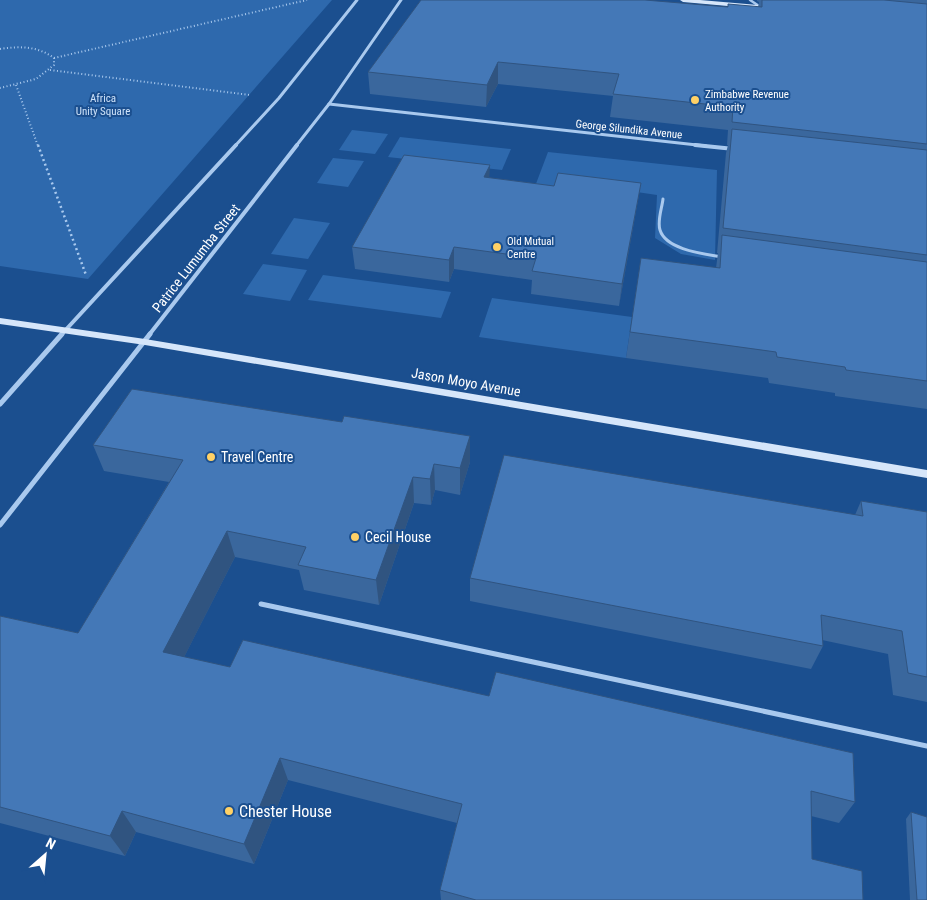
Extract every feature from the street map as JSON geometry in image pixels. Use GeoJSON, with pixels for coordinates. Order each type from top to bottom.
{"type":"FeatureCollection","features":[{"type":"Feature","properties":{"kind":"street"},"geometry":{"type":"LineString","coordinates":[[0,404],[108,282],[279,98],[357,0]]}},
{"type":"Feature","properties":{"kind":"street","name":"Patrice Lumumba Street"},"geometry":{"type":"LineString","coordinates":[[0,525],[145,342],[329,104],[402,0]]}},
{"type":"Feature","properties":{"kind":"street"},"geometry":{"type":"LineString","coordinates":[[683,0],[779,8]]}},
{"type":"Feature","properties":{"kind":"street","name":"George Silundika Avenue"},"geometry":{"type":"LineString","coordinates":[[329,104],[741,150]]}},
{"type":"Feature","properties":{"kind":"street","name":"Jason Moyo Avenue"},"geometry":{"type":"LineString","coordinates":[[0,320],[145,342],[927,474]]}},
{"type":"Feature","properties":{"kind":"lane"},"geometry":{"type":"LineString","coordinates":[[750,0],[759,6]]}},
{"type":"Feature","properties":{"kind":"lane"},"geometry":{"type":"LineString","coordinates":[[663,199],[660,230],[665,238],[681,248],[729,259]]}},
{"type":"Feature","properties":{"kind":"lane"},"geometry":{"type":"LineString","coordinates":[[261,604],[927,746]]}},
{"type":"Feature","properties":{"kind":"path"},"geometry":{"type":"LineString","coordinates":[[54,58],[307,0]]}},
{"type":"Feature","properties":{"kind":"path"},"geometry":{"type":"LineString","coordinates":[[0,49],[34,48],[47,52],[54,58],[54,65],[50,70],[31,81],[16,86],[0,88]]}},
{"type":"Feature","properties":{"kind":"path"},"geometry":{"type":"LineString","coordinates":[[50,70],[279,98]]}},
{"type":"Feature","properties":{"kind":"path"},"geometry":{"type":"LineString","coordinates":[[16,86],[88,279],[108,282]]}},
{"type":"Feature","properties":{"kind":"green space","name":"Africa Unity Square"},"geometry":{"type":"Polygon","coordinates":[[[0,0],[332,0],[88,279],[0,266],[0,0]]]}},
{"type":"Feature","properties":{"kind":"green space"},"geometry":{"type":"Polygon","coordinates":[[[352,130],[388,134],[375,154],[339,150],[352,130]]]}},
{"type":"Feature","properties":{"kind":"green space"},"geometry":{"type":"Polygon","coordinates":[[[400,137],[511,149],[502,170],[388,157],[400,137]]]}},
{"type":"Feature","properties":{"kind":"green space"},"geometry":{"type":"Polygon","coordinates":[[[548,152],[717,170],[715,260],[681,254],[655,238],[657,195],[630,191],[534,189],[548,152]]]}},
{"type":"Feature","properties":{"kind":"green space"},"geometry":{"type":"Polygon","coordinates":[[[333,158],[364,161],[348,187],[317,183],[333,158]]]}},
{"type":"Feature","properties":{"kind":"green space"},"geometry":{"type":"Polygon","coordinates":[[[294,218],[330,223],[308,259],[271,254],[294,218]]]}},
{"type":"Feature","properties":{"kind":"green space"},"geometry":{"type":"Polygon","coordinates":[[[263,264],[307,270],[290,301],[243,294],[263,264]]]}},
{"type":"Feature","properties":{"kind":"green space"},"geometry":{"type":"Polygon","coordinates":[[[323,275],[451,292],[441,318],[308,300],[323,275]]]}},
{"type":"Feature","properties":{"kind":"green space"},"geometry":{"type":"Polygon","coordinates":[[[492,298],[632,317],[626,358],[479,337],[492,298]]]}},
{"type":"Feature","properties":{"kind":"building"},"geometry":{"type":"Polygon","coordinates":[[[421,0],[645,0],[728,7],[728,4],[762,7],[762,0],[884,0],[927,4],[927,144],[732,122],[733,107],[613,94],[619,74],[498,62],[487,85],[368,72],[421,0]]]}},
{"type":"Feature","properties":{"kind":"building"},"geometry":{"type":"Polygon","coordinates":[[[732,129],[927,150],[927,255],[723,228],[732,129]]]}},
{"type":"Feature","properties":{"kind":"building"},"geometry":{"type":"Polygon","coordinates":[[[404,155],[490,165],[484,177],[554,186],[558,173],[641,183],[622,284],[532,271],[536,258],[454,247],[449,260],[352,247],[404,155]]]}},
{"type":"Feature","properties":{"kind":"building"},"geometry":{"type":"Polygon","coordinates":[[[722,235],[927,262],[927,381],[846,370],[845,367],[777,357],[776,352],[630,332],[641,258],[720,268],[722,235]]]}},
{"type":"Feature","properties":{"kind":"building"},"geometry":{"type":"Polygon","coordinates":[[[132,389],[342,422],[344,416],[470,436],[460,468],[434,464],[430,479],[413,477],[376,580],[298,565],[306,547],[227,531],[163,652],[230,667],[243,640],[489,696],[496,672],[853,753],[855,802],[811,791],[812,859],[862,871],[863,900],[476,900],[440,890],[462,804],[280,758],[244,844],[122,811],[110,836],[0,807],[0,616],[78,633],[183,460],[93,445],[132,389]]]}},
{"type":"Feature","properties":{"kind":"building"},"geometry":{"type":"Polygon","coordinates":[[[504,455],[863,516],[861,501],[927,512],[927,677],[908,673],[902,631],[821,615],[823,646],[470,578],[504,455]]]}},
{"type":"Feature","properties":{"kind":"building"},"geometry":{"type":"Polygon","coordinates":[[[911,812],[927,817],[927,900],[917,900],[911,812]]]}},
{"type":"Feature","properties":{"kind":"place","name":"Zimbabwe Revenue Authority"},"geometry":{"type":"Point","coordinates":[695,100]}},
{"type":"Feature","properties":{"kind":"place","name":"Old Mutual Centre"},"geometry":{"type":"Point","coordinates":[497,247]}},
{"type":"Feature","properties":{"kind":"place","name":"Travel Centre"},"geometry":{"type":"Point","coordinates":[211,457]}},
{"type":"Feature","properties":{"kind":"place","name":"Cecil House"},"geometry":{"type":"Point","coordinates":[355,537]}},
{"type":"Feature","properties":{"kind":"place","name":"Chester House"},"geometry":{"type":"Point","coordinates":[229,811]}}]}
